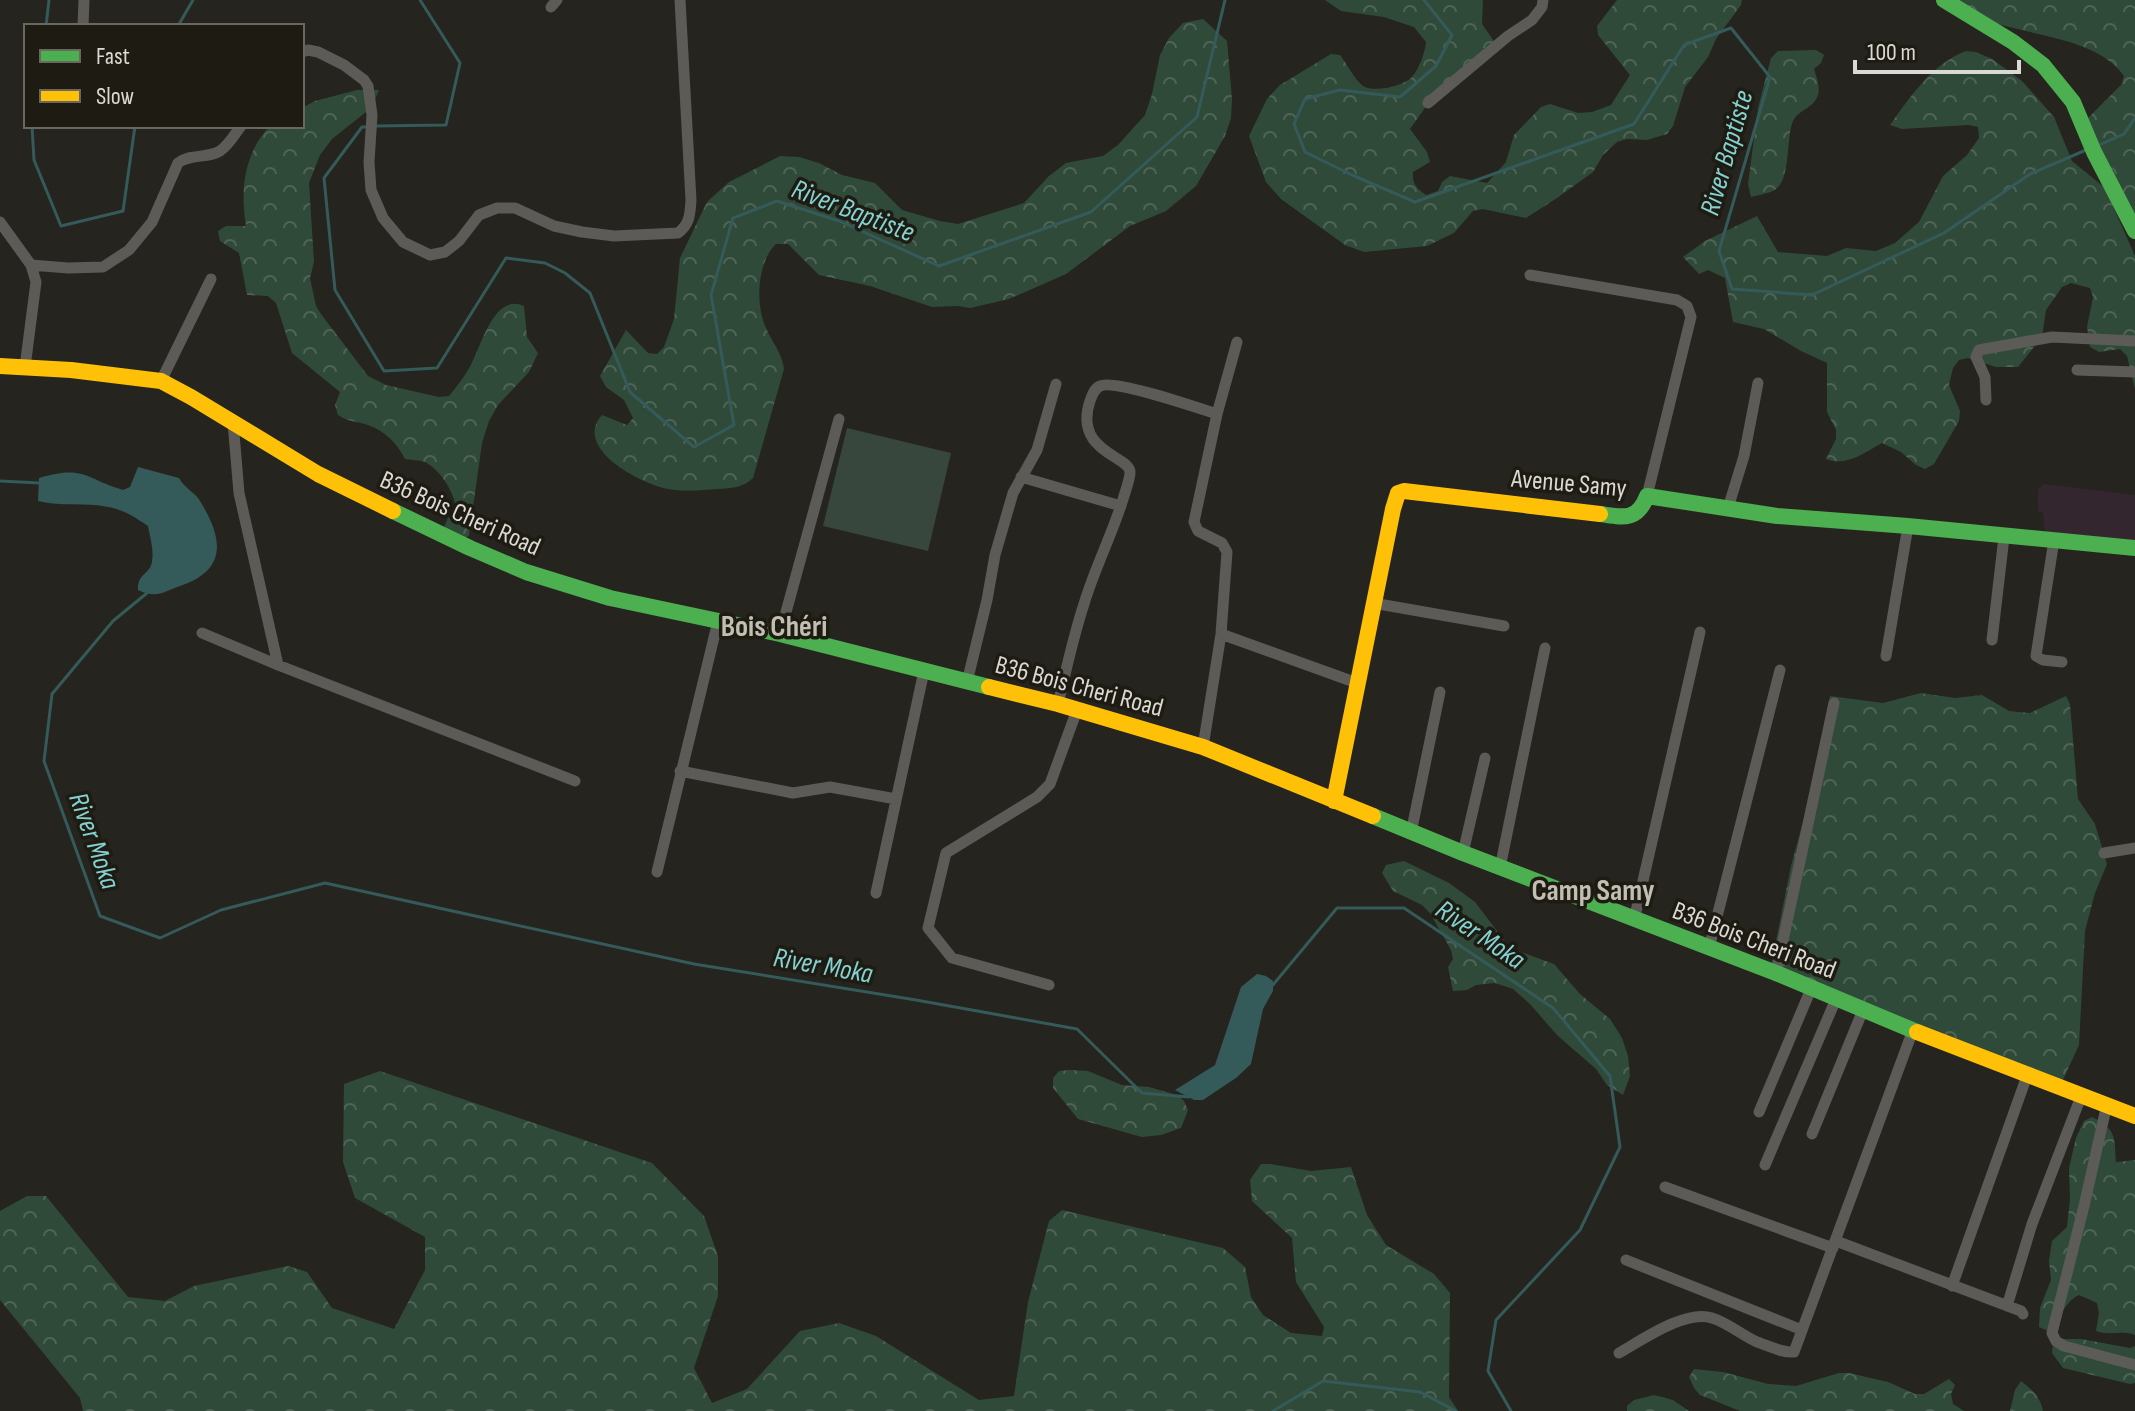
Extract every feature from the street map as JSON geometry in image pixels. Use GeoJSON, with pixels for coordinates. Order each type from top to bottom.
{"type":"FeatureCollection","features":[{"type":"Feature","properties":{"kind":"main road"},"geometry":{"type":"LineString","coordinates":[[1944,0],[2013,42],[2043,65],[2073,102],[2114,193],[2135,231]]}},
{"type":"Feature","properties":{"kind":"main road","name":"B36 Bois Cheri Road"},"geometry":{"type":"LineString","coordinates":[[0,366],[161,381],[318,474],[526,572],[610,598],[780,634],[1058,704],[1203,747],[1411,833],[1776,973],[2135,1116]]}},
{"type":"Feature","properties":{"kind":"main road","name":"Avenue Samy"},"geometry":{"type":"LineString","coordinates":[[1334,801],[1373,603],[1398,493],[1404,491],[1626,517],[1638,513],[1647,496],[1777,516],[2135,548]]}},
{"type":"Feature","properties":{"kind":"street"},"geometry":{"type":"LineString","coordinates":[[83,24],[84,0]]}},
{"type":"Feature","properties":{"kind":"street"},"geometry":{"type":"LineString","coordinates":[[304,51],[318,52],[344,65],[368,86],[372,115],[371,190],[383,218],[403,242],[430,255],[445,252],[459,241],[479,215],[497,208],[515,208],[554,226],[582,232],[614,236],[678,233],[686,227],[691,200],[680,0]]}},
{"type":"Feature","properties":{"kind":"street"},"geometry":{"type":"LineString","coordinates":[[1428,103],[1508,36],[1532,20],[1542,7],[1543,0]]}},
{"type":"Feature","properties":{"kind":"street"},"geometry":{"type":"LineString","coordinates":[[31,265],[103,267],[129,250],[152,222],[178,163],[185,158],[211,155],[223,150],[240,128]]}},
{"type":"Feature","properties":{"kind":"street"},"geometry":{"type":"LineString","coordinates":[[0,222],[31,265],[36,282],[25,367]]}},
{"type":"Feature","properties":{"kind":"street"},"geometry":{"type":"LineString","coordinates":[[1530,275],[1677,300],[1687,306],[1691,317],[1647,496]]}},
{"type":"Feature","properties":{"kind":"street"},"geometry":{"type":"LineString","coordinates":[[161,381],[211,279]]}},
{"type":"Feature","properties":{"kind":"street"},"geometry":{"type":"LineString","coordinates":[[1986,400],[1985,377],[1976,357],[1979,350],[2052,337],[2135,341]]}},
{"type":"Feature","properties":{"kind":"street"},"geometry":{"type":"LineString","coordinates":[[1203,747],[1221,634],[1227,552],[1222,543],[1198,531],[1194,522],[1217,414],[1237,342]]}},
{"type":"Feature","properties":{"kind":"street"},"geometry":{"type":"LineString","coordinates":[[2077,370],[2135,372]]}},
{"type":"Feature","properties":{"kind":"street"},"geometry":{"type":"LineString","coordinates":[[1728,508],[1744,456],[1758,383]]}},
{"type":"Feature","properties":{"kind":"street"},"geometry":{"type":"LineString","coordinates":[[967,682],[995,555],[1013,493],[1037,450],[1056,384]]}},
{"type":"Feature","properties":{"kind":"street"},"geometry":{"type":"LineString","coordinates":[[1058,704],[1083,605],[1121,506],[1130,468],[1096,444],[1090,434],[1087,409],[1092,393],[1099,386],[1109,384],[1217,414]]}},
{"type":"Feature","properties":{"kind":"street"},"geometry":{"type":"LineString","coordinates":[[780,634],[839,419]]}},
{"type":"Feature","properties":{"kind":"street"},"geometry":{"type":"LineString","coordinates":[[233,422],[239,493],[278,665]]}},
{"type":"Feature","properties":{"kind":"street"},"geometry":{"type":"LineString","coordinates":[[1021,477],[1121,506]]}},
{"type":"Feature","properties":{"kind":"street"},"geometry":{"type":"LineString","coordinates":[[1886,656],[1908,526]]}},
{"type":"Feature","properties":{"kind":"street"},"geometry":{"type":"LineString","coordinates":[[1992,640],[2004,537]]}},
{"type":"Feature","properties":{"kind":"street"},"geometry":{"type":"LineString","coordinates":[[2054,540],[2036,656],[2062,662]]}},
{"type":"Feature","properties":{"kind":"street"},"geometry":{"type":"LineString","coordinates":[[1373,603],[1504,626]]}},
{"type":"Feature","properties":{"kind":"street"},"geometry":{"type":"LineString","coordinates":[[657,872],[718,621]]}},
{"type":"Feature","properties":{"kind":"street"},"geometry":{"type":"LineString","coordinates":[[1634,920],[1700,632]]}},
{"type":"Feature","properties":{"kind":"street"},"geometry":{"type":"LineString","coordinates":[[202,633],[575,781]]}},
{"type":"Feature","properties":{"kind":"street"},"geometry":{"type":"LineString","coordinates":[[1221,634],[1357,683]]}},
{"type":"Feature","properties":{"kind":"street"},"geometry":{"type":"LineString","coordinates":[[1500,868],[1545,648]]}},
{"type":"Feature","properties":{"kind":"street"},"geometry":{"type":"LineString","coordinates":[[1709,948],[1780,670]]}},
{"type":"Feature","properties":{"kind":"street"},"geometry":{"type":"LineString","coordinates":[[876,893],[924,671]]}},
{"type":"Feature","properties":{"kind":"street"},"geometry":{"type":"LineString","coordinates":[[1411,833],[1440,692]]}},
{"type":"Feature","properties":{"kind":"street"},"geometry":{"type":"LineString","coordinates":[[1776,973],[1834,703]]}},
{"type":"Feature","properties":{"kind":"street"},"geometry":{"type":"LineString","coordinates":[[1049,985],[952,958],[928,928],[946,853],[1037,797],[1050,784],[1077,710]]}},
{"type":"Feature","properties":{"kind":"street"},"geometry":{"type":"LineString","coordinates":[[1463,853],[1485,758]]}},
{"type":"Feature","properties":{"kind":"street"},"geometry":{"type":"LineString","coordinates":[[680,771],[793,793],[830,787],[896,799]]}},
{"type":"Feature","properties":{"kind":"street"},"geometry":{"type":"LineString","coordinates":[[2104,853],[2135,848]]}},
{"type":"Feature","properties":{"kind":"street"},"geometry":{"type":"LineString","coordinates":[[1759,1112],[1811,989]]}},
{"type":"Feature","properties":{"kind":"street"},"geometry":{"type":"LineString","coordinates":[[1765,1165],[1836,999]]}},
{"type":"Feature","properties":{"kind":"street"},"geometry":{"type":"LineString","coordinates":[[1812,1134],[1863,1010]]}},
{"type":"Feature","properties":{"kind":"street"},"geometry":{"type":"LineString","coordinates":[[1619,1353],[1679,1321],[1698,1316],[1715,1318],[1748,1338],[1790,1353],[1795,1350],[1913,1030]]}},
{"type":"Feature","properties":{"kind":"street"},"geometry":{"type":"LineString","coordinates":[[1952,1286],[2028,1073]]}},
{"type":"Feature","properties":{"kind":"street"},"geometry":{"type":"LineString","coordinates":[[2007,1306],[2032,1224],[2082,1094]]}},
{"type":"Feature","properties":{"kind":"street"},"geometry":{"type":"LineString","coordinates":[[2107,1104],[2052,1333],[2056,1341],[2064,1346],[2135,1365]]}},
{"type":"Feature","properties":{"kind":"street"},"geometry":{"type":"LineString","coordinates":[[1665,1187],[1952,1286],[2023,1314]]}},
{"type":"Feature","properties":{"kind":"street"},"geometry":{"type":"LineString","coordinates":[[1626,1260],[1802,1330]]}},
{"type":"Feature","properties":{"kind":"shaded area"},"geometry":{"type":"Polygon","coordinates":[[[2044,484],[2135,495],[2135,541],[2045,534],[2043,513],[2038,511],[2038,489],[2044,484]]]}},
{"type":"Feature","properties":{"kind":"green space"},"geometry":{"type":"Polygon","coordinates":[[[1325,0],[1483,0],[1482,24],[1498,47],[1427,105],[1410,129],[1427,152],[1430,162],[1413,172],[1415,185],[1426,195],[1438,191],[1442,182],[1450,176],[1487,183],[1506,162],[1514,135],[1541,107],[1550,104],[1578,113],[1611,105],[1630,75],[1598,35],[1597,26],[1617,0],[1742,0],[1708,57],[1685,87],[1673,126],[1667,134],[1647,140],[1617,142],[1603,155],[1593,172],[1526,218],[1483,209],[1473,211],[1454,233],[1427,246],[1364,252],[1345,245],[1281,199],[1266,182],[1249,136],[1267,99],[1280,85],[1331,54],[1340,55],[1357,80],[1368,88],[1389,88],[1403,83],[1417,70],[1426,42],[1414,27],[1384,17],[1341,11],[1325,0]]]}},
{"type":"Feature","properties":{"kind":"green space"},"geometry":{"type":"Polygon","coordinates":[[[1946,0],[2135,0],[2135,224],[2087,119],[2121,85],[2124,76],[2115,65],[2091,50],[2064,40],[1955,13],[1946,0]]]}},
{"type":"Feature","properties":{"kind":"green space"},"geometry":{"type":"Polygon","coordinates":[[[1203,19],[1227,41],[1231,118],[1225,136],[1196,186],[1166,211],[1130,226],[1066,274],[1009,299],[970,308],[932,307],[870,286],[819,275],[788,244],[776,244],[765,261],[759,296],[762,319],[784,369],[753,478],[732,488],[668,489],[627,472],[603,452],[596,440],[595,427],[602,415],[627,425],[633,418],[624,400],[606,387],[600,376],[626,330],[648,353],[657,354],[664,347],[674,319],[680,258],[707,202],[729,182],[780,156],[799,157],[842,175],[875,183],[902,210],[940,221],[958,224],[1024,203],[1066,163],[1103,156],[1118,145],[1145,115],[1160,55],[1169,38],[1183,23],[1203,19]]]}},
{"type":"Feature","properties":{"kind":"green space"},"geometry":{"type":"Polygon","coordinates":[[[1816,50],[1824,55],[1814,69],[1818,95],[1793,121],[1781,184],[1774,190],[1751,197],[1748,184],[1758,108],[1771,58],[1778,51],[1816,50]]]}},
{"type":"Feature","properties":{"kind":"green space"},"geometry":{"type":"Polygon","coordinates":[[[1966,51],[1992,59],[2022,81],[2054,117],[2072,161],[2105,188],[2135,256],[2135,389],[2127,356],[2120,349],[2099,352],[2090,347],[2087,327],[2093,297],[2090,288],[2071,283],[2062,287],[2046,310],[2042,337],[2018,367],[1996,367],[1968,358],[1959,360],[1953,368],[1949,385],[1960,411],[1959,421],[1934,464],[1925,469],[1882,443],[1848,460],[1826,459],[1836,439],[1836,430],[1827,412],[1827,363],[1764,329],[1733,322],[1725,278],[1708,270],[1699,274],[1683,257],[1705,241],[1757,216],[1778,252],[1827,256],[1846,248],[1876,251],[1895,243],[1919,222],[1943,176],[1967,155],[1979,138],[1978,127],[1968,125],[1902,129],[1890,125],[1933,72],[1966,51]]]}},
{"type":"Feature","properties":{"kind":"green space"},"geometry":{"type":"Polygon","coordinates":[[[357,90],[379,90],[371,108],[332,139],[320,155],[309,183],[314,262],[310,278],[316,306],[368,376],[386,385],[439,397],[449,396],[462,380],[496,315],[513,304],[524,306],[527,337],[538,353],[529,372],[498,405],[489,421],[482,443],[469,536],[460,540],[444,527],[448,518],[456,512],[456,506],[442,477],[425,462],[405,459],[394,443],[380,431],[338,415],[335,405],[340,392],[292,353],[276,303],[268,296],[247,295],[239,253],[220,241],[218,231],[226,226],[246,226],[246,173],[261,137],[268,128],[304,128],[304,107],[357,90]]]}},
{"type":"Feature","properties":{"kind":"green space"},"geometry":{"type":"Polygon","coordinates":[[[847,428],[951,453],[928,551],[823,526],[847,428]]]}},
{"type":"Feature","properties":{"kind":"green space"},"geometry":{"type":"Polygon","coordinates":[[[1921,693],[1955,698],[1982,695],[2009,711],[2030,713],[2066,696],[2070,704],[2078,799],[2095,824],[2107,864],[2085,931],[2079,1045],[2062,1082],[1770,971],[1830,696],[1883,703],[1921,693]]]}},
{"type":"Feature","properties":{"kind":"green space"},"geometry":{"type":"Polygon","coordinates":[[[1404,861],[1449,883],[1475,902],[1510,948],[1554,964],[1580,994],[1610,1019],[1622,1038],[1628,1056],[1630,1076],[1623,1095],[1607,1085],[1596,1069],[1557,1035],[1513,989],[1495,983],[1453,991],[1448,967],[1453,959],[1451,950],[1430,913],[1422,905],[1393,891],[1382,873],[1386,865],[1404,861]]]}},
{"type":"Feature","properties":{"kind":"green space"},"geometry":{"type":"Polygon","coordinates":[[[380,1071],[652,1163],[704,1216],[718,1256],[718,1296],[694,1368],[712,1403],[747,1389],[800,1331],[839,1323],[876,1336],[979,1400],[1014,1396],[1028,1302],[1049,1221],[1062,1210],[1223,1248],[1245,1267],[1251,1297],[1263,1315],[1291,1333],[1322,1336],[1324,1327],[1296,1282],[1292,1238],[1252,1201],[1250,1180],[1261,1164],[1270,1164],[1311,1171],[1351,1167],[1367,1215],[1386,1245],[1434,1274],[1450,1293],[1449,1397],[1458,1411],[83,1411],[80,1398],[0,1300],[0,1211],[27,1196],[46,1196],[128,1297],[165,1301],[194,1286],[288,1266],[307,1272],[332,1308],[394,1329],[425,1270],[425,1237],[355,1198],[343,1162],[344,1084],[380,1071]]]}},
{"type":"Feature","properties":{"kind":"green space"},"geometry":{"type":"Polygon","coordinates":[[[1059,1071],[1088,1071],[1122,1085],[1149,1087],[1177,1095],[1188,1110],[1181,1128],[1142,1137],[1078,1119],[1053,1088],[1053,1078],[1059,1071]]]}},
{"type":"Feature","properties":{"kind":"green space"},"geometry":{"type":"Polygon","coordinates":[[[2092,1117],[2113,1135],[2116,1162],[2135,1160],[2135,1335],[2096,1331],[2097,1303],[2079,1295],[2069,1302],[2048,1331],[2039,1327],[2040,1308],[2051,1280],[2049,1261],[2052,1241],[2067,1227],[2069,1168],[2076,1138],[2084,1121],[2092,1117]]]}},
{"type":"Feature","properties":{"kind":"green space"},"geometry":{"type":"Polygon","coordinates":[[[2062,1339],[2081,1339],[2130,1348],[2135,1346],[2135,1383],[2063,1368],[2052,1353],[2053,1343],[2062,1339]]]}},
{"type":"Feature","properties":{"kind":"green space"},"geometry":{"type":"Polygon","coordinates":[[[1694,1369],[1723,1372],[1768,1384],[1796,1386],[1849,1373],[1888,1382],[1915,1394],[1924,1394],[1949,1379],[1955,1385],[1951,1394],[1953,1404],[1964,1411],[1740,1411],[1700,1395],[1689,1377],[1694,1369]]]}},
{"type":"Feature","properties":{"kind":"green space"},"geometry":{"type":"Polygon","coordinates":[[[2021,1381],[2038,1397],[2043,1411],[2010,1411],[2015,1390],[2021,1381]]]}},
{"type":"Feature","properties":{"kind":"green space"},"geometry":{"type":"Polygon","coordinates":[[[1654,1395],[1673,1400],[1689,1411],[1627,1411],[1627,1406],[1634,1400],[1654,1395]]]}},
{"type":"Feature","properties":{"kind":"water"},"geometry":{"type":"Polygon","coordinates":[[[138,467],[179,478],[200,501],[216,540],[217,551],[207,571],[160,594],[138,590],[138,584],[152,561],[148,526],[114,508],[38,501],[39,478],[75,473],[123,490],[130,487],[138,467]]]}},
{"type":"Feature","properties":{"kind":"water"},"geometry":{"type":"Polygon","coordinates":[[[1257,974],[1273,981],[1273,991],[1263,1009],[1251,1064],[1203,1100],[1194,1100],[1175,1090],[1215,1065],[1241,987],[1257,974]]]}},
{"type":"Feature","properties":{"kind":"waterway","name":"River Baptiste"},"geometry":{"type":"LineString","coordinates":[[46,24],[49,0]]}},
{"type":"Feature","properties":{"kind":"waterway","name":"River Baptiste"},"geometry":{"type":"LineString","coordinates":[[179,24],[193,0]]}},
{"type":"Feature","properties":{"kind":"waterway","name":"River Baptiste"},"geometry":{"type":"LineString","coordinates":[[376,126],[446,125],[460,63],[420,0]]}},
{"type":"Feature","properties":{"kind":"waterway","name":"River Baptiste"},"geometry":{"type":"LineString","coordinates":[[368,127],[362,127],[324,178],[335,290],[384,371],[437,368],[506,258],[545,263],[565,273],[590,293],[630,392],[694,447],[734,425],[711,295],[733,218],[777,201],[839,221],[939,266],[1091,212],[1197,117],[1225,0]]}},
{"type":"Feature","properties":{"kind":"waterway","name":"River Baptiste"},"geometry":{"type":"LineString","coordinates":[[1424,0],[1452,35],[1436,66],[1400,97],[1340,90],[1305,99],[1294,124],[1305,152],[1415,202],[1634,124],[1684,45],[1731,28],[1770,77],[1719,251],[1732,289],[1812,295],[1944,233],[2030,174],[2086,150]]}},
{"type":"Feature","properties":{"kind":"waterway","name":"River Baptiste"},"geometry":{"type":"LineString","coordinates":[[2097,146],[2124,134],[2135,118]]}},
{"type":"Feature","properties":{"kind":"waterway","name":"River Baptiste"},"geometry":{"type":"LineString","coordinates":[[32,128],[34,160],[61,226],[123,211],[135,128]]}},
{"type":"Feature","properties":{"kind":"waterway","name":"River Moka"},"geometry":{"type":"LineString","coordinates":[[0,481],[40,483]]}},
{"type":"Feature","properties":{"kind":"waterway","name":"River Moka"},"geometry":{"type":"LineString","coordinates":[[147,593],[113,621],[52,694],[44,761],[100,916],[160,938],[221,910],[325,883],[694,964],[1077,1029],[1142,1093],[1191,1096]]}},
{"type":"Feature","properties":{"kind":"waterway","name":"River Moka"},"geometry":{"type":"LineString","coordinates":[[1272,986],[1337,908],[1404,908],[1553,1008],[1610,1076],[1620,1147],[1580,1230],[1496,1320],[1488,1371],[1511,1411]]}},
{"type":"Feature","properties":{"kind":"waterway"},"geometry":{"type":"LineString","coordinates":[[1273,1411],[1323,1381],[1420,1392],[1456,1411]]}},
{"type":"Feature","properties":{"kind":"traffic: fast"},"geometry":{"type":"LineString","coordinates":[[1944,0],[2013,42],[2043,65],[2073,102],[2094,152],[2135,231]]}},
{"type":"Feature","properties":{"kind":"traffic: fast"},"geometry":{"type":"LineString","coordinates":[[1600,514],[1634,514],[1647,496],[1777,516],[2135,548]]}},
{"type":"Feature","properties":{"kind":"traffic: fast"},"geometry":{"type":"LineString","coordinates":[[393,511],[526,572],[610,598],[780,634],[989,687]]}},
{"type":"Feature","properties":{"kind":"traffic: fast"},"geometry":{"type":"LineString","coordinates":[[1373,816],[1776,973],[1917,1032]]}},
{"type":"Feature","properties":{"kind":"traffic: slow"},"geometry":{"type":"LineString","coordinates":[[0,366],[71,370],[161,381],[318,474],[393,511]]}},
{"type":"Feature","properties":{"kind":"traffic: slow"},"geometry":{"type":"LineString","coordinates":[[1334,801],[1398,493],[1404,491],[1600,514]]}},
{"type":"Feature","properties":{"kind":"traffic: slow"},"geometry":{"type":"LineString","coordinates":[[989,687],[1203,747],[1373,816]]}},
{"type":"Feature","properties":{"kind":"traffic: slow"},"geometry":{"type":"LineString","coordinates":[[1917,1032],[2135,1116]]}},
{"type":"Feature","properties":{"kind":"district","name":"Bois Chéri"},"geometry":{"type":"Point","coordinates":[774,627]}},
{"type":"Feature","properties":{"kind":"district","name":"Camp Samy"},"geometry":{"type":"Point","coordinates":[1593,891]}}]}
